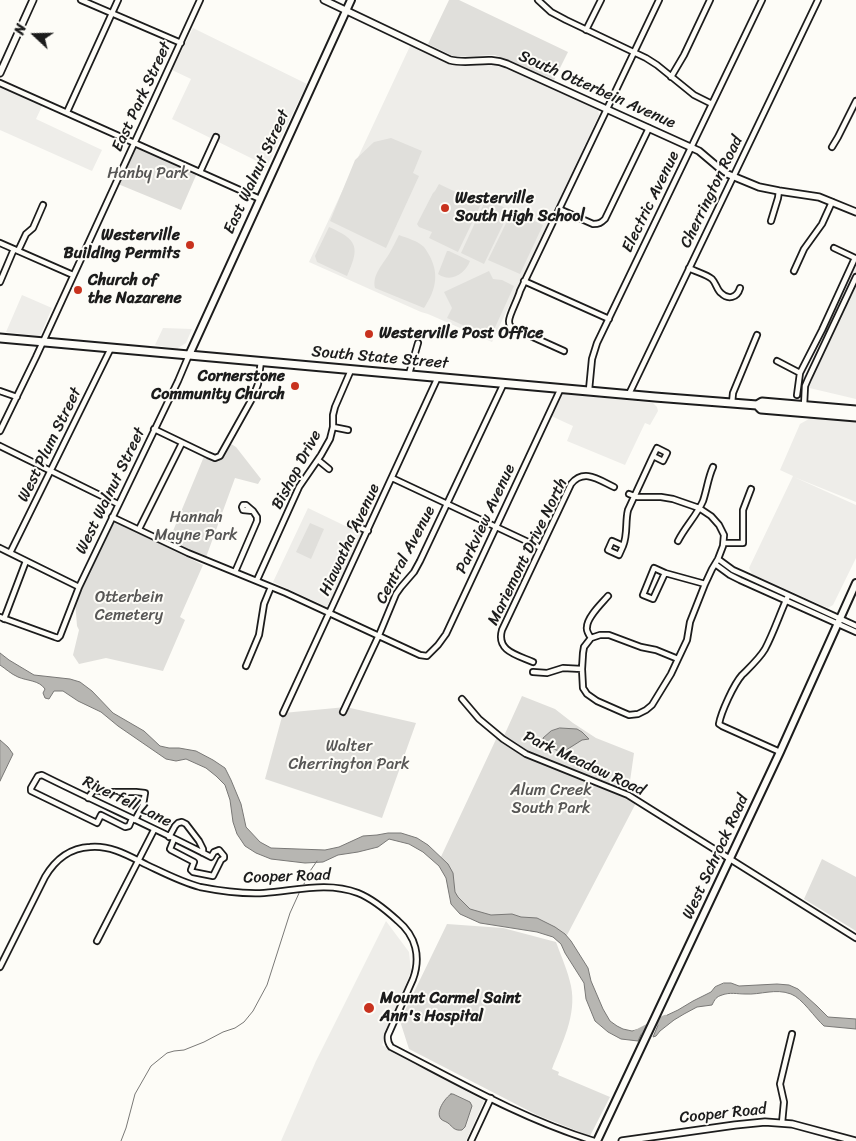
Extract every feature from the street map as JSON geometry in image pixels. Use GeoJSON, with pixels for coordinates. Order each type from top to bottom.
{"type":"FeatureCollection","features":[{"type":"Feature","properties":{"kind":"main road","name":"East Walnut Street"},"geometry":{"type":"LineString","coordinates":[[189,355],[351,0]]}},
{"type":"Feature","properties":{"kind":"main road","name":"South State Street"},"geometry":{"type":"LineString","coordinates":[[0,338],[732,403],[772,410],[781,407],[856,410]]}},
{"type":"Feature","properties":{"kind":"main road","name":"South State Street"},"geometry":{"type":"LineString","coordinates":[[759,407],[762,402],[856,417]]}},
{"type":"Feature","properties":{"kind":"main road","name":"West Schrock Road"},"geometry":{"type":"LineString","coordinates":[[595,1141],[663,1002],[780,752],[856,582]]}},
{"type":"Feature","properties":{"kind":"street"},"geometry":{"type":"LineString","coordinates":[[0,74],[33,0]]}},
{"type":"Feature","properties":{"kind":"street"},"geometry":{"type":"LineString","coordinates":[[81,0],[181,43]]}},
{"type":"Feature","properties":{"kind":"street"},"geometry":{"type":"LineString","coordinates":[[67,112],[118,0]]}},
{"type":"Feature","properties":{"kind":"street","name":"East Park Street"},"geometry":{"type":"LineString","coordinates":[[0,431],[43,342],[200,0]]}},
{"type":"Feature","properties":{"kind":"street","name":"South Otterbein Avenue"},"geometry":{"type":"LineString","coordinates":[[324,0],[450,60],[465,62],[490,60],[502,62],[698,151],[725,173],[759,187],[819,197],[856,212]]}},
{"type":"Feature","properties":{"kind":"street"},"geometry":{"type":"LineString","coordinates":[[538,0],[551,12],[657,65],[694,95],[712,104]]}},
{"type":"Feature","properties":{"kind":"street"},"geometry":{"type":"LineString","coordinates":[[586,30],[600,0]]}},
{"type":"Feature","properties":{"kind":"street"},"geometry":{"type":"LineString","coordinates":[[564,351],[513,328],[509,320],[524,281],[659,0]]}},
{"type":"Feature","properties":{"kind":"street"},"geometry":{"type":"LineString","coordinates":[[671,77],[684,55],[710,0]]}},
{"type":"Feature","properties":{"kind":"street","name":"Electric Avenue"},"geometry":{"type":"LineString","coordinates":[[589,390],[594,351],[762,0]]}},
{"type":"Feature","properties":{"kind":"street","name":"Cherrington Road"},"geometry":{"type":"LineString","coordinates":[[629,394],[818,0]]}},
{"type":"Feature","properties":{"kind":"street"},"geometry":{"type":"LineString","coordinates":[[0,83],[260,199]]}},
{"type":"Feature","properties":{"kind":"street"},"geometry":{"type":"LineString","coordinates":[[832,147],[856,101]]}},
{"type":"Feature","properties":{"kind":"street"},"geometry":{"type":"LineString","coordinates":[[559,209],[593,224],[602,222],[649,128]]}},
{"type":"Feature","properties":{"kind":"street"},"geometry":{"type":"LineString","coordinates":[[200,172],[216,136]]}},
{"type":"Feature","properties":{"kind":"street"},"geometry":{"type":"LineString","coordinates":[[771,221],[779,191]]}},
{"type":"Feature","properties":{"kind":"street"},"geometry":{"type":"LineString","coordinates":[[794,271],[832,202]]}},
{"type":"Feature","properties":{"kind":"street"},"geometry":{"type":"LineString","coordinates":[[0,282],[16,250],[32,228],[43,205]]}},
{"type":"Feature","properties":{"kind":"street"},"geometry":{"type":"LineString","coordinates":[[0,243],[73,274]]}},
{"type":"Feature","properties":{"kind":"street"},"geometry":{"type":"LineString","coordinates":[[797,395],[800,373],[856,258],[834,248]]}},
{"type":"Feature","properties":{"kind":"street"},"geometry":{"type":"LineString","coordinates":[[689,268],[710,278],[720,292],[727,297],[736,296],[740,288]]}},
{"type":"Feature","properties":{"kind":"street"},"geometry":{"type":"LineString","coordinates":[[804,409],[808,379],[856,277]]}},
{"type":"Feature","properties":{"kind":"street"},"geometry":{"type":"LineString","coordinates":[[524,281],[609,319]]}},
{"type":"Feature","properties":{"kind":"street"},"geometry":{"type":"LineString","coordinates":[[732,403],[733,393],[757,334]]}},
{"type":"Feature","properties":{"kind":"street"},"geometry":{"type":"LineString","coordinates":[[409,374],[418,343]]}},
{"type":"Feature","properties":{"kind":"street","name":"West Plum Street"},"geometry":{"type":"LineString","coordinates":[[10,553],[111,348]]}},
{"type":"Feature","properties":{"kind":"street","name":"West Walnut Street"},"geometry":{"type":"LineString","coordinates":[[2,618],[58,638],[60,636],[79,587],[189,355]]}},
{"type":"Feature","properties":{"kind":"street"},"geometry":{"type":"LineString","coordinates":[[777,361],[800,373]]}},
{"type":"Feature","properties":{"kind":"street"},"geometry":{"type":"LineString","coordinates":[[154,429],[215,458],[222,455],[253,397],[261,371],[261,362]]}},
{"type":"Feature","properties":{"kind":"street","name":"Bishop Drive"},"geometry":{"type":"LineString","coordinates":[[257,580],[299,486],[318,460],[330,439],[335,408],[351,370]]}},
{"type":"Feature","properties":{"kind":"street","name":"Hiawatha Avenue"},"geometry":{"type":"LineString","coordinates":[[283,713],[438,377]]}},
{"type":"Feature","properties":{"kind":"street","name":"Central Avenue"},"geometry":{"type":"LineString","coordinates":[[343,712],[396,594],[414,572],[420,561],[504,383]]}},
{"type":"Feature","properties":{"kind":"street","name":"Parkview Avenue"},"geometry":{"type":"LineString","coordinates":[[379,635],[420,655],[427,656],[438,645],[446,634],[561,388]]}},
{"type":"Feature","properties":{"kind":"street"},"geometry":{"type":"LineString","coordinates":[[0,391],[17,397]]}},
{"type":"Feature","properties":{"kind":"street"},"geometry":{"type":"LineString","coordinates":[[333,427],[348,430]]}},
{"type":"Feature","properties":{"kind":"street"},"geometry":{"type":"LineString","coordinates":[[139,530],[182,443]]}},
{"type":"Feature","properties":{"kind":"street"},"geometry":{"type":"LineString","coordinates":[[0,446],[118,504]]}},
{"type":"Feature","properties":{"kind":"street"},"geometry":{"type":"LineString","coordinates":[[623,546],[627,534],[627,516],[631,495],[653,456]]}},
{"type":"Feature","properties":{"kind":"street"},"geometry":{"type":"LineString","coordinates":[[318,460],[329,469]]}},
{"type":"Feature","properties":{"kind":"street"},"geometry":{"type":"LineString","coordinates":[[678,541],[699,508],[706,492],[713,466]]}},
{"type":"Feature","properties":{"kind":"street","name":"Mariemont Drive North"},"geometry":{"type":"LineString","coordinates":[[533,662],[506,649],[501,640],[502,630],[571,484],[580,477],[586,476],[593,477],[614,487]]}},
{"type":"Feature","properties":{"kind":"street"},"geometry":{"type":"LineString","coordinates":[[392,478],[541,548]]}},
{"type":"Feature","properties":{"kind":"street"},"geometry":{"type":"LineString","coordinates":[[724,543],[743,543],[743,510],[751,489]]}},
{"type":"Feature","properties":{"kind":"street"},"geometry":{"type":"LineString","coordinates":[[631,495],[670,498],[699,508],[711,516],[719,525],[724,535],[724,546],[704,584],[690,622],[687,640],[671,674],[652,705],[638,714],[629,715],[597,701],[587,694],[583,688],[584,647],[591,638],[600,635],[609,635],[678,659]]}},
{"type":"Feature","properties":{"kind":"street"},"geometry":{"type":"LineString","coordinates":[[235,572],[257,521],[257,517],[253,512]]}},
{"type":"Feature","properties":{"kind":"street"},"geometry":{"type":"LineString","coordinates":[[112,517],[188,553],[257,580],[379,635]]}},
{"type":"Feature","properties":{"kind":"street"},"geometry":{"type":"LineString","coordinates":[[351,524],[368,531]]}},
{"type":"Feature","properties":{"kind":"street"},"geometry":{"type":"LineString","coordinates":[[0,548],[79,587]]}},
{"type":"Feature","properties":{"kind":"street"},"geometry":{"type":"LineString","coordinates":[[718,559],[787,598]]}},
{"type":"Feature","properties":{"kind":"street"},"geometry":{"type":"LineString","coordinates":[[2,618],[26,561]]}},
{"type":"Feature","properties":{"kind":"street"},"geometry":{"type":"LineString","coordinates":[[715,564],[730,575],[838,621],[856,632]]}},
{"type":"Feature","properties":{"kind":"street"},"geometry":{"type":"LineString","coordinates":[[664,573],[653,599],[643,595],[654,568],[664,573],[704,584]]}},
{"type":"Feature","properties":{"kind":"street"},"geometry":{"type":"LineString","coordinates":[[246,666],[259,634],[264,604],[271,587]]}},
{"type":"Feature","properties":{"kind":"street"},"geometry":{"type":"LineString","coordinates":[[591,638],[587,625],[593,613],[608,596]]}},
{"type":"Feature","properties":{"kind":"street"},"geometry":{"type":"LineString","coordinates":[[780,752],[719,724],[720,718],[741,676],[751,668],[764,650],[787,598]]}},
{"type":"Feature","properties":{"kind":"street"},"geometry":{"type":"LineString","coordinates":[[838,621],[856,626]]}},
{"type":"Feature","properties":{"kind":"street"},"geometry":{"type":"LineString","coordinates":[[533,672],[547,673],[563,668],[582,669]]}},
{"type":"Feature","properties":{"kind":"street","name":"Park Meadow Road"},"geometry":{"type":"LineString","coordinates":[[462,699],[479,719],[503,739],[526,754],[628,795],[856,938]]}},
{"type":"Feature","properties":{"kind":"street","name":"Riverfell Lane"},"geometry":{"type":"LineString","coordinates":[[134,819],[125,827],[101,815],[97,823],[32,791],[31,788],[38,776],[42,774],[88,798],[134,819],[211,857],[218,850],[224,856],[213,876],[193,872],[191,869],[194,862],[171,850],[172,838]]}},
{"type":"Feature","properties":{"kind":"street"},"geometry":{"type":"LineString","coordinates":[[88,798],[92,791],[96,790],[103,792],[144,793],[143,805],[134,819]]}},
{"type":"Feature","properties":{"kind":"street"},"geometry":{"type":"LineString","coordinates":[[172,838],[175,826],[182,822],[186,824],[199,841],[203,853]]}},
{"type":"Feature","properties":{"kind":"street"},"geometry":{"type":"LineString","coordinates":[[97,941],[154,830]]}},
{"type":"Feature","properties":{"kind":"street","name":"Cooper Road"},"geometry":{"type":"LineString","coordinates":[[0,967],[51,867],[68,853],[79,848],[96,846],[122,852],[178,879],[197,886],[220,891],[261,893],[322,887],[336,888],[358,894],[377,904],[401,923],[408,931],[416,949],[418,959],[416,970],[388,1035],[388,1044],[544,1124],[595,1141]]}},
{"type":"Feature","properties":{"kind":"street"},"geometry":{"type":"LineString","coordinates":[[782,1123],[784,1102],[780,1084],[792,1034]]}},
{"type":"Feature","properties":{"kind":"street"},"geometry":{"type":"LineString","coordinates":[[471,1141],[491,1098]]}},
{"type":"Feature","properties":{"kind":"street","name":"Cooper Road"},"geometry":{"type":"LineString","coordinates":[[622,1141],[746,1123],[765,1122],[802,1127],[855,1141]]}},
{"type":"Feature","properties":{"kind":"shaded area"},"geometry":{"type":"Polygon","coordinates":[[[193,28],[307,84],[267,166],[172,119],[191,79],[172,70],[193,28]]]}},
{"type":"Feature","properties":{"kind":"shaded area","name":"Westerville South High School"},"geometry":{"type":"Polygon","coordinates":[[[411,44],[454,64],[492,65],[510,69],[598,109],[599,115],[492,342],[309,262],[411,44]]]}},
{"type":"Feature","properties":{"kind":"shaded area"},"geometry":{"type":"Polygon","coordinates":[[[0,86],[43,104],[36,119],[102,150],[92,171],[0,130],[0,86]]]}},
{"type":"Feature","properties":{"kind":"shaded area"},"geometry":{"type":"Polygon","coordinates":[[[856,266],[856,399],[801,386],[801,383],[856,266]]]}},
{"type":"Feature","properties":{"kind":"shaded area"},"geometry":{"type":"Polygon","coordinates":[[[22,295],[52,308],[40,336],[6,332],[22,295]]]}},
{"type":"Feature","properties":{"kind":"shaded area"},"geometry":{"type":"Polygon","coordinates":[[[163,328],[192,329],[186,343],[178,349],[155,345],[163,328]]]}},
{"type":"Feature","properties":{"kind":"shaded area"},"geometry":{"type":"Polygon","coordinates":[[[559,393],[653,403],[658,411],[650,425],[645,423],[625,465],[567,441],[573,426],[549,415],[559,393]]]}},
{"type":"Feature","properties":{"kind":"shaded area"},"geometry":{"type":"Polygon","coordinates":[[[828,408],[856,410],[856,502],[794,477],[856,505],[856,558],[833,605],[828,608],[752,574],[749,568],[793,476],[780,470],[800,424],[828,408]]]}},
{"type":"Feature","properties":{"kind":"shaded area"},"geometry":{"type":"Polygon","coordinates":[[[308,508],[362,534],[327,607],[273,582],[308,508]]]}},
{"type":"Feature","properties":{"kind":"shaded area"},"geometry":{"type":"Polygon","coordinates":[[[0,653],[34,675],[80,682],[92,691],[113,713],[144,731],[160,746],[196,751],[225,768],[241,804],[246,827],[260,842],[271,848],[325,850],[339,847],[363,836],[388,833],[401,833],[417,838],[428,845],[448,864],[453,873],[455,892],[470,909],[491,915],[512,914],[521,917],[537,918],[565,934],[588,968],[591,981],[610,1021],[623,1029],[632,1031],[644,1028],[638,1041],[621,1039],[608,1032],[595,1021],[586,999],[584,983],[561,944],[553,937],[537,932],[480,923],[460,914],[451,904],[446,878],[439,866],[423,852],[409,844],[389,839],[378,847],[338,855],[323,862],[305,863],[271,859],[256,853],[245,846],[237,834],[225,785],[206,768],[186,759],[176,761],[166,759],[101,712],[63,691],[54,691],[49,699],[45,698],[43,693],[45,689],[42,686],[36,682],[15,676],[0,665],[0,653]]]}},
{"type":"Feature","properties":{"kind":"shaded area"},"geometry":{"type":"Polygon","coordinates":[[[560,728],[577,729],[589,739],[582,740],[563,752],[554,749],[546,744],[543,738],[551,731],[560,728]]]}},
{"type":"Feature","properties":{"kind":"shaded area"},"geometry":{"type":"Polygon","coordinates":[[[0,740],[13,754],[0,781],[0,740]]]}},
{"type":"Feature","properties":{"kind":"shaded area","name":"Mount Carmel Saint Ann's Hospital"},"geometry":{"type":"Polygon","coordinates":[[[386,921],[409,952],[411,971],[382,1045],[484,1101],[466,1141],[281,1141],[316,1061],[386,921]]]}},
{"type":"Feature","properties":{"kind":"shaded area"},"geometry":{"type":"Polygon","coordinates":[[[724,983],[739,986],[789,985],[798,989],[828,1017],[856,1019],[856,1029],[824,1026],[795,996],[785,992],[774,992],[720,996],[712,1005],[697,1007],[674,1020],[653,1037],[661,1018],[711,992],[715,987],[724,983]]]}},
{"type":"Feature","properties":{"kind":"shaded area"},"geometry":{"type":"Polygon","coordinates":[[[451,1094],[470,1102],[472,1106],[465,1127],[462,1130],[457,1130],[439,1116],[442,1105],[451,1094]]]}},
{"type":"Feature","properties":{"kind":"green space"},"geometry":{"type":"Polygon","coordinates":[[[449,0],[459,0],[568,52],[554,80],[495,55],[455,57],[428,44],[449,0]]]}},
{"type":"Feature","properties":{"kind":"green space"},"geometry":{"type":"Polygon","coordinates":[[[391,138],[422,151],[413,173],[419,176],[386,248],[330,221],[355,160],[374,142],[391,138]]]}},
{"type":"Feature","properties":{"kind":"green space","name":"Hanby Park"},"geometry":{"type":"Polygon","coordinates":[[[137,147],[197,173],[181,210],[118,184],[137,147]]]}},
{"type":"Feature","properties":{"kind":"green space"},"geometry":{"type":"Polygon","coordinates":[[[439,184],[481,204],[458,252],[429,238],[432,232],[419,227],[417,224],[439,184]]]}},
{"type":"Feature","properties":{"kind":"green space"},"geometry":{"type":"Polygon","coordinates":[[[486,199],[510,210],[484,264],[461,253],[486,199]]]}},
{"type":"Feature","properties":{"kind":"green space"},"geometry":{"type":"Polygon","coordinates":[[[512,211],[543,225],[520,274],[488,260],[512,211]]]}},
{"type":"Feature","properties":{"kind":"green space"},"geometry":{"type":"Polygon","coordinates":[[[329,227],[346,236],[354,246],[354,258],[347,276],[317,262],[315,256],[329,227]]]}},
{"type":"Feature","properties":{"kind":"green space"},"geometry":{"type":"Polygon","coordinates":[[[399,235],[422,245],[432,261],[435,273],[434,285],[424,308],[375,288],[374,283],[377,274],[399,235]]]}},
{"type":"Feature","properties":{"kind":"green space"},"geometry":{"type":"Polygon","coordinates":[[[447,251],[470,261],[465,270],[457,276],[448,278],[438,274],[447,251]]]}},
{"type":"Feature","properties":{"kind":"green space"},"geometry":{"type":"Polygon","coordinates":[[[489,271],[493,279],[502,280],[514,286],[492,334],[487,336],[447,318],[452,308],[444,292],[489,271]]]}},
{"type":"Feature","properties":{"kind":"green space","name":"Hannah Mayne Park"},"geometry":{"type":"Polygon","coordinates":[[[228,442],[236,447],[261,479],[258,484],[235,478],[205,560],[168,543],[205,454],[218,457],[228,442]]]}},
{"type":"Feature","properties":{"kind":"green space","name":"Otterbein Cemetery"},"geometry":{"type":"Polygon","coordinates":[[[113,521],[203,565],[180,617],[185,620],[163,671],[106,658],[79,664],[73,655],[79,630],[75,600],[113,521]]]}},
{"type":"Feature","properties":{"kind":"green space"},"geometry":{"type":"Polygon","coordinates":[[[310,523],[324,529],[311,559],[296,552],[310,523]]]}},
{"type":"Feature","properties":{"kind":"green space","name":"Alum Creek South Park"},"geometry":{"type":"Polygon","coordinates":[[[522,696],[555,709],[596,738],[634,753],[628,795],[637,801],[565,939],[467,912],[452,898],[449,875],[439,861],[498,735],[503,738],[522,696]]]}},
{"type":"Feature","properties":{"kind":"green space","name":"Walter Cherrington Park"},"geometry":{"type":"Polygon","coordinates":[[[346,707],[416,723],[382,818],[265,779],[283,713],[346,707]]]}},
{"type":"Feature","properties":{"kind":"green space"},"geometry":{"type":"Polygon","coordinates":[[[822,859],[856,877],[856,931],[804,899],[822,859]]]}},
{"type":"Feature","properties":{"kind":"green space"},"geometry":{"type":"Polygon","coordinates":[[[447,924],[503,928],[556,942],[571,986],[572,1008],[568,1029],[552,1069],[559,1072],[558,1075],[610,1097],[590,1136],[537,1115],[409,1049],[400,1021],[447,924]]]}},
{"type":"Feature","properties":{"kind":"waterway"},"geometry":{"type":"LineString","coordinates":[[304,884],[317,861]]}},
{"type":"Feature","properties":{"kind":"waterway"},"geometry":{"type":"LineString","coordinates":[[121,1141],[135,1094],[151,1066],[167,1053],[184,1050],[235,1028],[244,1022],[253,1011],[267,985],[290,913],[300,891]]}},
{"type":"Feature","properties":{"kind":"waterway"},"geometry":{"type":"LineString","coordinates":[[636,1033],[665,1018]]}},
{"type":"Feature","properties":{"kind":"place","name":"Westerville South High School"},"geometry":{"type":"Point","coordinates":[445,208]}},
{"type":"Feature","properties":{"kind":"place","name":"Westerville Building Permits"},"geometry":{"type":"Point","coordinates":[190,245]}},
{"type":"Feature","properties":{"kind":"place","name":"Church of the Nazarene"},"geometry":{"type":"Point","coordinates":[78,290]}},
{"type":"Feature","properties":{"kind":"place","name":"Westerville Post Office"},"geometry":{"type":"Point","coordinates":[369,334]}},
{"type":"Feature","properties":{"kind":"place","name":"Cornerstone Community Church"},"geometry":{"type":"Point","coordinates":[295,386]}},
{"type":"Feature","properties":{"kind":"place","name":"Mount Carmel Saint Ann's Hospital"},"geometry":{"type":"Point","coordinates":[369,1008]}}]}
